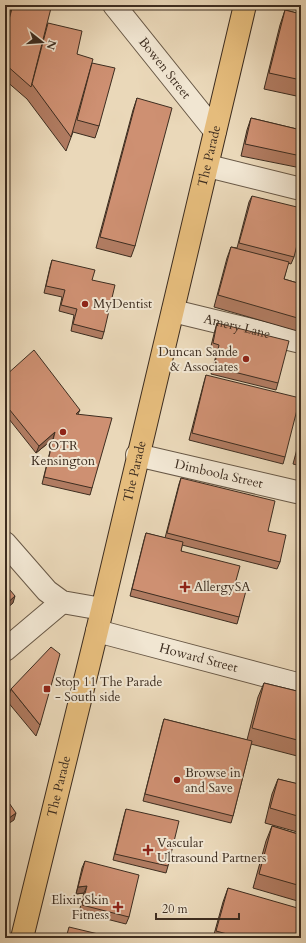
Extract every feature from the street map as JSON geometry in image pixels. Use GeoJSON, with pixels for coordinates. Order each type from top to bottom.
{"type":"FeatureCollection","features":[{"type":"Feature","properties":{"kind":"main road","name":"The Parade"},"geometry":{"type":"LineString","coordinates":[[22,938],[97,631],[137,455],[208,166],[245,5]]}},
{"type":"Feature","properties":{"kind":"street","name":"Bowen Street"},"geometry":{"type":"LineString","coordinates":[[114,5],[215,132]]}},
{"type":"Feature","properties":{"kind":"street"},"geometry":{"type":"LineString","coordinates":[[208,166],[301,189]]}},
{"type":"Feature","properties":{"kind":"street","name":"Amery Lane"},"geometry":{"type":"LineString","coordinates":[[173,311],[301,342]]}},
{"type":"Feature","properties":{"kind":"street","name":"Dimboola Street"},"geometry":{"type":"LineString","coordinates":[[137,455],[301,493]]}},
{"type":"Feature","properties":{"kind":"street"},"geometry":{"type":"LineString","coordinates":[[5,543],[47,592],[62,602],[102,609]]}},
{"type":"Feature","properties":{"kind":"street"},"geometry":{"type":"LineString","coordinates":[[5,650],[62,602]]}},
{"type":"Feature","properties":{"kind":"street","name":"Howard Street"},"geometry":{"type":"LineString","coordinates":[[97,631],[301,685]]}},
{"type":"Feature","properties":{"kind":"building"},"geometry":{"type":"Polygon","coordinates":[[[13,5],[43,5],[51,8],[31,87],[5,64],[5,34],[13,5]]]}},
{"type":"Feature","properties":{"kind":"building"},"geometry":{"type":"Polygon","coordinates":[[[285,10],[301,14],[301,80],[269,73],[285,10]]]}},
{"type":"Feature","properties":{"kind":"building"},"geometry":{"type":"Polygon","coordinates":[[[48,23],[82,31],[77,54],[93,59],[71,137],[32,84],[48,23]]]}},
{"type":"Feature","properties":{"kind":"building"},"geometry":{"type":"Polygon","coordinates":[[[92,63],[115,68],[99,126],[77,120],[92,63]]]}},
{"type":"Feature","properties":{"kind":"building"},"geometry":{"type":"Polygon","coordinates":[[[137,98],[172,108],[135,246],[100,237],[137,98]]]}},
{"type":"Feature","properties":{"kind":"building"},"geometry":{"type":"Polygon","coordinates":[[[251,118],[301,130],[301,156],[245,144],[251,118]]]}},
{"type":"Feature","properties":{"kind":"building"},"geometry":{"type":"Polygon","coordinates":[[[252,196],[301,208],[301,229],[294,257],[239,243],[252,196]]]}},
{"type":"Feature","properties":{"kind":"building"},"geometry":{"type":"Polygon","coordinates":[[[231,247],[289,262],[284,279],[301,284],[301,319],[218,295],[231,247]]]}},
{"type":"Feature","properties":{"kind":"building","name":"MyDentist"},"geometry":{"type":"Polygon","coordinates":[[[52,260],[95,270],[92,280],[115,285],[104,332],[73,324],[77,309],[61,305],[65,290],[46,286],[52,260]]]}},
{"type":"Feature","properties":{"kind":"building"},"geometry":{"type":"Polygon","coordinates":[[[217,323],[289,341],[278,383],[214,367],[219,345],[213,343],[217,323]]]}},
{"type":"Feature","properties":{"kind":"building","name":"OTR Kensington"},"geometry":{"type":"Polygon","coordinates":[[[34,350],[80,410],[76,414],[112,418],[92,488],[44,477],[55,432],[39,446],[5,404],[5,376],[34,350]]]}},
{"type":"Feature","properties":{"kind":"building"},"geometry":{"type":"Polygon","coordinates":[[[206,375],[300,398],[285,457],[192,433],[206,375]]]}},
{"type":"Feature","properties":{"kind":"building"},"geometry":{"type":"Polygon","coordinates":[[[301,437],[301,458],[296,457],[301,437]]]}},
{"type":"Feature","properties":{"kind":"building"},"geometry":{"type":"Polygon","coordinates":[[[181,478],[275,501],[268,531],[286,535],[280,562],[167,533],[181,478]]]}},
{"type":"Feature","properties":{"kind":"building"},"geometry":{"type":"Polygon","coordinates":[[[146,533],[183,542],[181,551],[240,566],[235,584],[247,587],[239,617],[132,589],[146,533]]]}},
{"type":"Feature","properties":{"kind":"building"},"geometry":{"type":"Polygon","coordinates":[[[5,584],[15,596],[5,605],[5,584]]]}},
{"type":"Feature","properties":{"kind":"building"},"geometry":{"type":"Polygon","coordinates":[[[51,647],[60,654],[40,725],[11,689],[51,647]]]}},
{"type":"Feature","properties":{"kind":"building"},"geometry":{"type":"Polygon","coordinates":[[[264,683],[301,692],[301,741],[252,728],[264,683]]]}},
{"type":"Feature","properties":{"kind":"building"},"geometry":{"type":"Polygon","coordinates":[[[164,719],[252,741],[233,816],[145,794],[164,719]]]}},
{"type":"Feature","properties":{"kind":"building"},"geometry":{"type":"Polygon","coordinates":[[[301,776],[301,817],[270,808],[278,779],[299,784],[301,776]]]}},
{"type":"Feature","properties":{"kind":"building"},"geometry":{"type":"Polygon","coordinates":[[[5,797],[16,813],[5,821],[5,797]]]}},
{"type":"Feature","properties":{"kind":"building"},"geometry":{"type":"Polygon","coordinates":[[[126,809],[179,821],[168,866],[115,854],[126,809]]]}},
{"type":"Feature","properties":{"kind":"building"},"geometry":{"type":"Polygon","coordinates":[[[272,826],[301,835],[301,886],[259,874],[272,826]]]}},
{"type":"Feature","properties":{"kind":"building"},"geometry":{"type":"Polygon","coordinates":[[[85,861],[139,875],[129,917],[82,905],[87,886],[78,887],[85,861]]]}},
{"type":"Feature","properties":{"kind":"building"},"geometry":{"type":"Polygon","coordinates":[[[228,888],[301,909],[301,938],[242,938],[216,931],[228,888]]]}},
{"type":"Feature","properties":{"kind":"building"},"geometry":{"type":"Polygon","coordinates":[[[69,927],[115,938],[66,938],[69,927]]]}},
{"type":"Feature","properties":{"kind":"place","name":"MyDentist"},"geometry":{"type":"Point","coordinates":[85,304]}},
{"type":"Feature","properties":{"kind":"place","name":"Duncan Sande & Associates"},"geometry":{"type":"Point","coordinates":[246,359]}},
{"type":"Feature","properties":{"kind":"place","name":"OTR Kensington"},"geometry":{"type":"Point","coordinates":[63,432]}},
{"type":"Feature","properties":{"kind":"place","name":"AllergySA"},"geometry":{"type":"Point","coordinates":[185,587]}},
{"type":"Feature","properties":{"kind":"place","name":"Stop 11 The Parade - South side"},"geometry":{"type":"Point","coordinates":[47,689]}},
{"type":"Feature","properties":{"kind":"place","name":"Browse in and Save"},"geometry":{"type":"Point","coordinates":[177,780]}},
{"type":"Feature","properties":{"kind":"place","name":"Vascular Ultrasound Partners"},"geometry":{"type":"Point","coordinates":[148,850]}},
{"type":"Feature","properties":{"kind":"place","name":"Elixir Skin Fitness"},"geometry":{"type":"Point","coordinates":[118,907]}}]}
